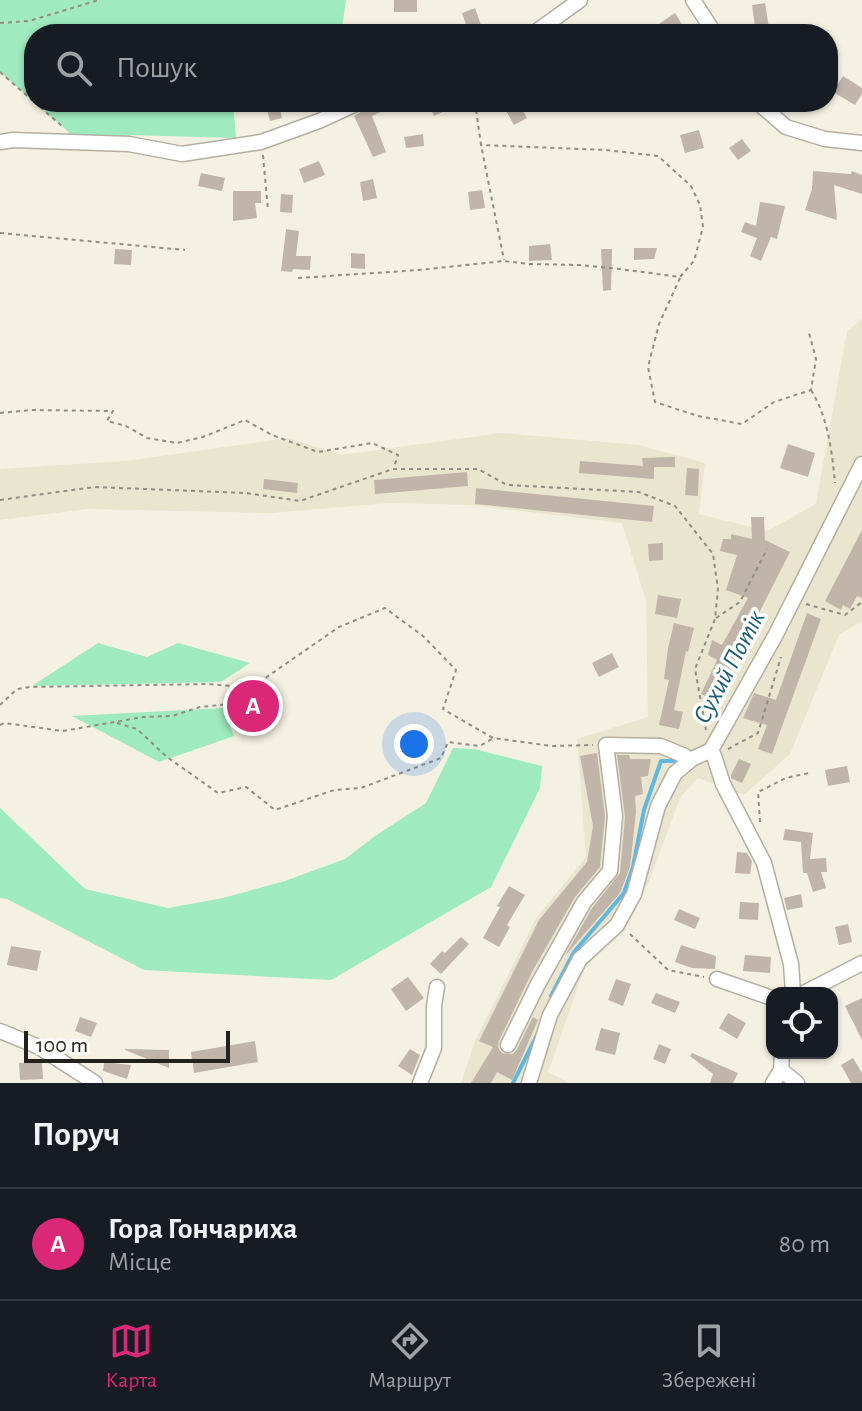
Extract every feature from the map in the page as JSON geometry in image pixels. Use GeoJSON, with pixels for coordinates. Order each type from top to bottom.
{"type":"FeatureCollection","features":[{"type":"Feature","properties":{"kind":"street"},"geometry":{"type":"LineString","coordinates":[[547,24],[580,0]]}},
{"type":"Feature","properties":{"kind":"street"},"geometry":{"type":"LineString","coordinates":[[693,0],[709,24]]}},
{"type":"Feature","properties":{"kind":"street"},"geometry":{"type":"LineString","coordinates":[[0,142],[129,144],[182,154],[261,142],[338,112]]}},
{"type":"Feature","properties":{"kind":"street"},"geometry":{"type":"LineString","coordinates":[[769,112],[786,127],[825,139],[862,143]]}},
{"type":"Feature","properties":{"kind":"street"},"geometry":{"type":"LineString","coordinates":[[529,1083],[550,1015],[580,959],[617,925],[634,894],[658,806],[675,773],[692,759],[712,753],[862,464]]}},
{"type":"Feature","properties":{"kind":"street"},"geometry":{"type":"LineString","coordinates":[[508,1045],[584,902],[610,871],[615,816],[606,745],[661,746],[685,756]]}},
{"type":"Feature","properties":{"kind":"street"},"geometry":{"type":"LineString","coordinates":[[712,753],[723,784],[764,863],[791,964],[793,987]]}},
{"type":"Feature","properties":{"kind":"street"},"geometry":{"type":"LineString","coordinates":[[816,987],[862,965]]}},
{"type":"Feature","properties":{"kind":"street"},"geometry":{"type":"LineString","coordinates":[[717,979],[766,996]]}},
{"type":"Feature","properties":{"kind":"street"},"geometry":{"type":"LineString","coordinates":[[420,1083],[434,1048],[437,987]]}},
{"type":"Feature","properties":{"kind":"street"},"geometry":{"type":"LineString","coordinates":[[0,1031],[39,1047],[95,1083]]}},
{"type":"Feature","properties":{"kind":"street"},"geometry":{"type":"LineString","coordinates":[[773,1083],[781,1070],[782,1059]]}},
{"type":"Feature","properties":{"kind":"street"},"geometry":{"type":"LineString","coordinates":[[781,1070],[797,1083]]}},
{"type":"Feature","properties":{"kind":"path"},"geometry":{"type":"LineString","coordinates":[[0,23],[29,21],[99,0]]}},
{"type":"Feature","properties":{"kind":"path"},"geometry":{"type":"LineString","coordinates":[[0,72],[24,93]]}},
{"type":"Feature","properties":{"kind":"path"},"geometry":{"type":"LineString","coordinates":[[45,112],[81,143]]}},
{"type":"Feature","properties":{"kind":"path"},"geometry":{"type":"LineString","coordinates":[[476,112],[504,261]]}},
{"type":"Feature","properties":{"kind":"path"},"geometry":{"type":"LineString","coordinates":[[261,142],[268,210]]}},
{"type":"Feature","properties":{"kind":"path"},"geometry":{"type":"LineString","coordinates":[[481,145],[606,150],[658,156],[691,186],[700,205],[703,227],[694,261],[680,277],[659,324],[648,367],[655,402],[698,416],[742,424],[774,402],[811,390]]}},
{"type":"Feature","properties":{"kind":"path"},"geometry":{"type":"LineString","coordinates":[[0,233],[185,250]]}},
{"type":"Feature","properties":{"kind":"path"},"geometry":{"type":"LineString","coordinates":[[298,278],[504,261],[680,277]]}},
{"type":"Feature","properties":{"kind":"path"},"geometry":{"type":"LineString","coordinates":[[809,333],[816,359],[811,390],[831,445],[835,484]]}},
{"type":"Feature","properties":{"kind":"path"},"geometry":{"type":"LineString","coordinates":[[0,413],[31,410],[113,411],[107,421],[126,426],[147,438],[177,443],[203,437],[245,420],[272,435],[318,452],[372,443],[398,455],[393,469]]}},
{"type":"Feature","properties":{"kind":"path"},"geometry":{"type":"LineString","coordinates":[[0,500],[94,487],[246,493],[300,501],[393,469],[478,469],[507,485],[639,492],[675,506],[713,554],[718,589],[715,619],[695,669],[712,753],[758,733],[783,650]]}},
{"type":"Feature","properties":{"kind":"path"},"geometry":{"type":"LineString","coordinates":[[715,619],[740,602],[767,549]]}},
{"type":"Feature","properties":{"kind":"path"},"geometry":{"type":"LineString","coordinates":[[804,603],[845,615],[862,602]]}},
{"type":"Feature","properties":{"kind":"path"},"geometry":{"type":"LineString","coordinates":[[0,725],[63,731],[143,717],[172,716],[200,707],[230,704],[246,699],[258,683],[339,627],[385,608],[423,636],[456,670],[443,709],[493,738],[552,746],[606,745]]}},
{"type":"Feature","properties":{"kind":"path"},"geometry":{"type":"LineString","coordinates":[[0,705],[17,689],[30,687],[208,684],[231,686],[249,695]]}},
{"type":"Feature","properties":{"kind":"path"},"geometry":{"type":"LineString","coordinates":[[115,722],[137,729],[167,757],[218,793],[246,787],[275,810],[334,790],[361,788],[441,758],[448,742],[480,746],[493,738]]}},
{"type":"Feature","properties":{"kind":"path"},"geometry":{"type":"LineString","coordinates":[[760,820],[758,792],[786,778],[809,773]]}},
{"type":"Feature","properties":{"kind":"path"},"geometry":{"type":"LineString","coordinates":[[617,925],[668,970],[717,979]]}},
{"type":"Feature","properties":{"kind":"shaded area"},"geometry":{"type":"Polygon","coordinates":[[[862,319],[862,621],[839,635],[790,754],[744,795],[698,778],[680,798],[650,879],[626,930],[585,967],[548,1072],[569,1083],[461,1083],[475,1041],[536,918],[586,857],[577,739],[648,717],[646,601],[622,523],[471,505],[389,503],[270,513],[87,509],[0,520],[0,469],[126,461],[288,438],[341,455],[501,433],[639,445],[705,463],[699,514],[767,531],[816,504],[847,331],[862,319]]]}},
{"type":"Feature","properties":{"kind":"green space"},"geometry":{"type":"Polygon","coordinates":[[[0,0],[346,0],[342,24],[24,24],[24,93],[0,72],[0,0]]]}},
{"type":"Feature","properties":{"kind":"green space"},"geometry":{"type":"Polygon","coordinates":[[[45,112],[234,112],[236,138],[129,135],[129,144],[81,143],[45,112]]]}},
{"type":"Feature","properties":{"kind":"green space"},"geometry":{"type":"Polygon","coordinates":[[[98,643],[147,657],[178,643],[250,663],[221,682],[32,686],[98,643]]]}},
{"type":"Feature","properties":{"kind":"green space"},"geometry":{"type":"Polygon","coordinates":[[[223,708],[234,736],[159,762],[72,716],[223,708]]]}},
{"type":"Feature","properties":{"kind":"green space"},"geometry":{"type":"Polygon","coordinates":[[[453,748],[474,749],[542,766],[540,788],[491,887],[331,980],[144,970],[0,898],[0,808],[85,889],[168,908],[223,898],[285,881],[345,859],[426,803],[453,748]]]}},
{"type":"Feature","properties":{"kind":"building"},"geometry":{"type":"Polygon","coordinates":[[[394,0],[417,0],[417,12],[394,12],[394,0]]]}},
{"type":"Feature","properties":{"kind":"building"},"geometry":{"type":"Polygon","coordinates":[[[765,3],[768,24],[755,24],[752,5],[765,3]]]}},
{"type":"Feature","properties":{"kind":"building"},"geometry":{"type":"Polygon","coordinates":[[[475,8],[481,24],[466,24],[462,13],[475,8]]]}},
{"type":"Feature","properties":{"kind":"building"},"geometry":{"type":"Polygon","coordinates":[[[675,13],[682,24],[659,24],[675,13]]]}},
{"type":"Feature","properties":{"kind":"building"},"geometry":{"type":"Polygon","coordinates":[[[843,76],[862,88],[855,105],[838,95],[838,84],[843,76]]]}},
{"type":"Feature","properties":{"kind":"building"},"geometry":{"type":"Polygon","coordinates":[[[268,112],[280,112],[282,118],[270,121],[268,112]]]}},
{"type":"Feature","properties":{"kind":"building"},"geometry":{"type":"Polygon","coordinates":[[[361,112],[381,112],[372,116],[386,152],[373,157],[354,116],[361,112]]]}},
{"type":"Feature","properties":{"kind":"building"},"geometry":{"type":"Polygon","coordinates":[[[507,112],[524,112],[527,118],[514,125],[507,112]]]}},
{"type":"Feature","properties":{"kind":"building"},"geometry":{"type":"Polygon","coordinates":[[[699,130],[704,148],[685,153],[680,135],[699,130]]]}},
{"type":"Feature","properties":{"kind":"building"},"geometry":{"type":"Polygon","coordinates":[[[423,134],[424,146],[406,148],[404,137],[423,134]]]}},
{"type":"Feature","properties":{"kind":"building"},"geometry":{"type":"Polygon","coordinates":[[[742,139],[751,151],[738,160],[729,148],[742,139]]]}},
{"type":"Feature","properties":{"kind":"building"},"geometry":{"type":"Polygon","coordinates":[[[319,161],[325,175],[304,183],[299,169],[319,161]]]}},
{"type":"Feature","properties":{"kind":"building"},"geometry":{"type":"Polygon","coordinates":[[[813,171],[851,174],[852,171],[862,175],[862,194],[834,185],[837,220],[805,210],[812,189],[813,171]]]}},
{"type":"Feature","properties":{"kind":"building"},"geometry":{"type":"Polygon","coordinates":[[[201,173],[225,178],[222,191],[198,186],[201,173]]]}},
{"type":"Feature","properties":{"kind":"building"},"geometry":{"type":"Polygon","coordinates":[[[373,179],[377,198],[363,201],[360,182],[373,179]]]}},
{"type":"Feature","properties":{"kind":"building"},"geometry":{"type":"Polygon","coordinates":[[[482,190],[485,208],[470,210],[468,192],[482,190]]]}},
{"type":"Feature","properties":{"kind":"building"},"geometry":{"type":"Polygon","coordinates":[[[233,191],[261,191],[261,203],[255,203],[257,218],[233,221],[233,191]]]}},
{"type":"Feature","properties":{"kind":"building"},"geometry":{"type":"Polygon","coordinates":[[[281,194],[293,195],[292,213],[280,212],[281,194]]]}},
{"type":"Feature","properties":{"kind":"building"},"geometry":{"type":"Polygon","coordinates":[[[760,202],[785,206],[777,239],[771,237],[761,261],[750,256],[757,238],[741,232],[745,222],[756,226],[760,202]]]}},
{"type":"Feature","properties":{"kind":"building"},"geometry":{"type":"Polygon","coordinates":[[[286,229],[299,231],[296,256],[311,256],[310,270],[281,271],[286,229]]]}},
{"type":"Feature","properties":{"kind":"building"},"geometry":{"type":"Polygon","coordinates":[[[550,244],[552,260],[529,261],[529,246],[550,244]]]}},
{"type":"Feature","properties":{"kind":"building"},"geometry":{"type":"Polygon","coordinates":[[[634,248],[657,248],[654,259],[634,260],[634,248]]]}},
{"type":"Feature","properties":{"kind":"building"},"geometry":{"type":"Polygon","coordinates":[[[115,249],[132,250],[131,265],[114,264],[115,249]]]}},
{"type":"Feature","properties":{"kind":"building"},"geometry":{"type":"Polygon","coordinates":[[[601,249],[612,249],[611,290],[603,291],[601,249]]]}},
{"type":"Feature","properties":{"kind":"building"},"geometry":{"type":"Polygon","coordinates":[[[351,253],[365,254],[365,269],[351,268],[351,253]]]}},
{"type":"Feature","properties":{"kind":"building"},"geometry":{"type":"Polygon","coordinates":[[[788,444],[815,453],[808,477],[780,468],[788,444]]]}},
{"type":"Feature","properties":{"kind":"building"},"geometry":{"type":"Polygon","coordinates":[[[675,457],[675,467],[654,467],[654,479],[579,473],[580,461],[643,466],[642,458],[675,457]]]}},
{"type":"Feature","properties":{"kind":"building"},"geometry":{"type":"Polygon","coordinates":[[[687,468],[699,469],[698,496],[685,495],[687,468]]]}},
{"type":"Feature","properties":{"kind":"building"},"geometry":{"type":"Polygon","coordinates":[[[467,472],[468,486],[375,494],[374,480],[467,472]]]}},
{"type":"Feature","properties":{"kind":"building"},"geometry":{"type":"Polygon","coordinates":[[[264,479],[298,483],[297,493],[263,489],[264,479]]]}},
{"type":"Feature","properties":{"kind":"building"},"geometry":{"type":"Polygon","coordinates":[[[476,488],[654,506],[652,522],[475,504],[476,488]]]}},
{"type":"Feature","properties":{"kind":"building"},"geometry":{"type":"Polygon","coordinates":[[[751,517],[764,517],[765,540],[790,552],[715,700],[701,694],[717,660],[708,655],[712,640],[722,645],[748,598],[726,590],[737,555],[720,551],[723,539],[731,539],[731,534],[752,539],[751,517]]]}},
{"type":"Feature","properties":{"kind":"building"},"geometry":{"type":"Polygon","coordinates":[[[862,530],[862,598],[857,596],[850,609],[843,605],[841,610],[825,601],[862,530]]]}},
{"type":"Feature","properties":{"kind":"building"},"geometry":{"type":"Polygon","coordinates":[[[663,543],[663,560],[649,561],[648,544],[663,543]]]}},
{"type":"Feature","properties":{"kind":"building"},"geometry":{"type":"Polygon","coordinates":[[[658,595],[681,599],[677,618],[655,614],[658,595]]]}},
{"type":"Feature","properties":{"kind":"building"},"geometry":{"type":"Polygon","coordinates":[[[807,613],[821,619],[772,754],[758,749],[767,725],[743,718],[754,693],[776,700],[807,613]]]}},
{"type":"Feature","properties":{"kind":"building"},"geometry":{"type":"Polygon","coordinates":[[[674,623],[694,628],[674,710],[683,712],[679,729],[659,725],[669,680],[664,679],[674,623]]]}},
{"type":"Feature","properties":{"kind":"building"},"geometry":{"type":"Polygon","coordinates":[[[612,653],[619,667],[599,677],[592,663],[612,653]]]}},
{"type":"Feature","properties":{"kind":"building"},"geometry":{"type":"Polygon","coordinates":[[[597,753],[605,816],[600,867],[575,897],[532,972],[499,1041],[500,1051],[513,1054],[533,1017],[538,1020],[512,1080],[497,1072],[491,1083],[471,1083],[493,1047],[479,1041],[539,920],[587,862],[593,826],[580,756],[597,753]]]}},
{"type":"Feature","properties":{"kind":"building"},"geometry":{"type":"Polygon","coordinates":[[[617,755],[629,755],[630,759],[651,759],[648,776],[641,777],[643,794],[635,796],[630,867],[620,893],[565,956],[592,908],[620,873],[625,817],[617,755]]]}},
{"type":"Feature","properties":{"kind":"building"},"geometry":{"type":"Polygon","coordinates":[[[739,759],[751,764],[742,783],[731,778],[739,759]]]}},
{"type":"Feature","properties":{"kind":"building"},"geometry":{"type":"Polygon","coordinates":[[[847,766],[850,782],[828,786],[825,770],[847,766]]]}},
{"type":"Feature","properties":{"kind":"building"},"geometry":{"type":"Polygon","coordinates":[[[785,829],[813,833],[810,859],[826,858],[827,872],[821,872],[826,888],[813,892],[807,873],[803,873],[801,842],[783,840],[785,829]]]}},
{"type":"Feature","properties":{"kind":"building"},"geometry":{"type":"Polygon","coordinates":[[[737,852],[747,853],[752,861],[750,874],[735,873],[737,852]]]}},
{"type":"Feature","properties":{"kind":"building"},"geometry":{"type":"Polygon","coordinates":[[[509,886],[525,895],[507,925],[510,927],[499,947],[483,938],[509,886]]]}},
{"type":"Feature","properties":{"kind":"building"},"geometry":{"type":"Polygon","coordinates":[[[801,894],[803,907],[787,910],[784,898],[801,894]]]}},
{"type":"Feature","properties":{"kind":"building"},"geometry":{"type":"Polygon","coordinates":[[[740,902],[759,903],[758,920],[739,919],[740,902]]]}},
{"type":"Feature","properties":{"kind":"building"},"geometry":{"type":"Polygon","coordinates":[[[679,909],[700,918],[695,929],[674,920],[679,909]]]}},
{"type":"Feature","properties":{"kind":"building"},"geometry":{"type":"Polygon","coordinates":[[[848,924],[852,942],[839,945],[835,927],[848,924]]]}},
{"type":"Feature","properties":{"kind":"building"},"geometry":{"type":"Polygon","coordinates":[[[461,937],[469,944],[441,974],[430,964],[461,937]]]}},
{"type":"Feature","properties":{"kind":"building"},"geometry":{"type":"Polygon","coordinates":[[[681,945],[716,956],[715,969],[692,968],[675,962],[681,945]]]}},
{"type":"Feature","properties":{"kind":"building"},"geometry":{"type":"Polygon","coordinates":[[[11,946],[41,951],[37,971],[7,965],[11,946]]]}},
{"type":"Feature","properties":{"kind":"building"},"geometry":{"type":"Polygon","coordinates":[[[745,955],[771,957],[770,973],[743,971],[745,955]]]}},
{"type":"Feature","properties":{"kind":"building"},"geometry":{"type":"Polygon","coordinates":[[[408,977],[424,998],[406,1011],[391,989],[408,977]]]}},
{"type":"Feature","properties":{"kind":"building"},"geometry":{"type":"Polygon","coordinates":[[[616,979],[631,984],[623,1006],[608,1000],[616,979]]]}},
{"type":"Feature","properties":{"kind":"building"},"geometry":{"type":"Polygon","coordinates":[[[656,993],[680,1002],[675,1013],[651,1003],[656,993]]]}},
{"type":"Feature","properties":{"kind":"building"},"geometry":{"type":"Polygon","coordinates":[[[862,998],[862,1040],[845,1006],[862,998]]]}},
{"type":"Feature","properties":{"kind":"building"},"geometry":{"type":"Polygon","coordinates":[[[728,1013],[746,1023],[737,1039],[719,1028],[728,1013]]]}},
{"type":"Feature","properties":{"kind":"building"},"geometry":{"type":"Polygon","coordinates":[[[80,1017],[97,1023],[91,1037],[75,1031],[80,1017]]]}},
{"type":"Feature","properties":{"kind":"building"},"geometry":{"type":"Polygon","coordinates":[[[601,1028],[620,1033],[615,1055],[595,1050],[601,1028]]]}},
{"type":"Feature","properties":{"kind":"building"},"geometry":{"type":"Polygon","coordinates":[[[255,1041],[258,1062],[194,1073],[191,1052],[255,1041]]]}},
{"type":"Feature","properties":{"kind":"building"},"geometry":{"type":"Polygon","coordinates":[[[659,1044],[671,1049],[665,1064],[653,1059],[659,1044]]]}},
{"type":"Feature","properties":{"kind":"building"},"geometry":{"type":"Polygon","coordinates":[[[410,1049],[420,1055],[412,1075],[398,1066],[410,1049]]]}},
{"type":"Feature","properties":{"kind":"building"},"geometry":{"type":"Polygon","coordinates":[[[125,1050],[169,1050],[169,1068],[125,1050]]]}},
{"type":"Feature","properties":{"kind":"building"},"geometry":{"type":"Polygon","coordinates":[[[692,1053],[738,1073],[733,1083],[710,1083],[713,1074],[690,1056],[692,1053]]]}},
{"type":"Feature","properties":{"kind":"building"},"geometry":{"type":"Polygon","coordinates":[[[853,1058],[862,1073],[862,1083],[851,1083],[841,1065],[853,1058]]]}},
{"type":"Feature","properties":{"kind":"building"},"geometry":{"type":"Polygon","coordinates":[[[42,1061],[43,1079],[20,1080],[19,1063],[42,1061]]]}},
{"type":"Feature","properties":{"kind":"building"},"geometry":{"type":"Polygon","coordinates":[[[104,1062],[131,1065],[127,1079],[103,1071],[104,1062]]]}},
{"type":"Feature","properties":{"kind":"waterway","name":"Сухий Потік"},"geometry":{"type":"LineString","coordinates":[[551,996],[574,952],[624,893],[633,867],[644,810],[661,761],[683,761]]}},
{"type":"Feature","properties":{"kind":"waterway","name":"Сухий Потік"},"geometry":{"type":"LineString","coordinates":[[513,1083],[537,1035]]}},
{"type":"Feature","properties":{"kind":"place","name":"Гора Гончариха"},"geometry":{"type":"Point","coordinates":[253,706]}}]}
